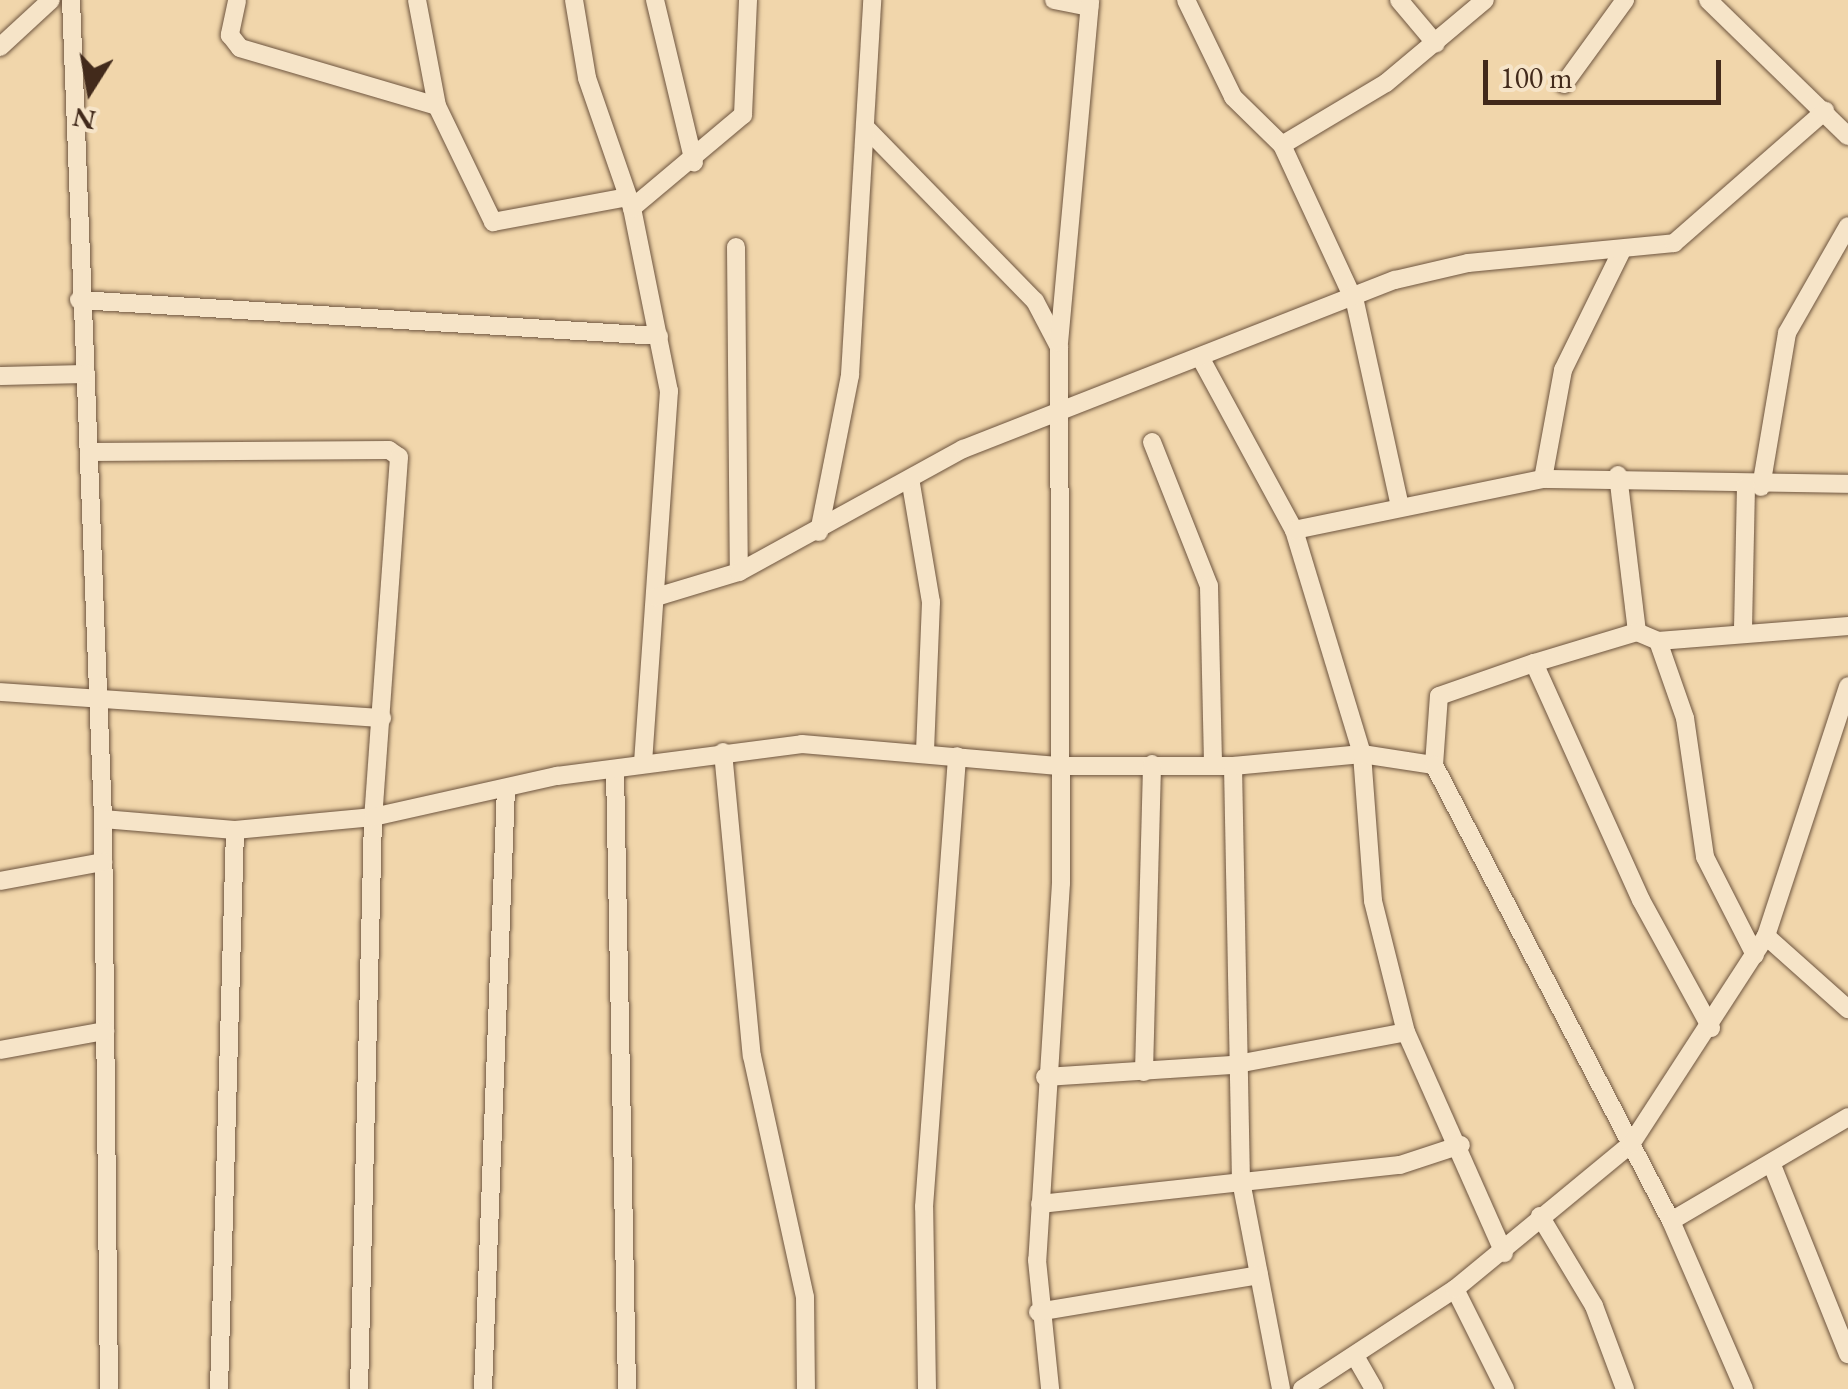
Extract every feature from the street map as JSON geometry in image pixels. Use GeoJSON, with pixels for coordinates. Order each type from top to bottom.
{"type":"FeatureCollection","features":[{"type":"Feature","properties":{"kind":"street"},"geometry":{"type":"LineString","coordinates":[[0,47],[51,0]]}},
{"type":"Feature","properties":{"kind":"street"},"geometry":{"type":"LineString","coordinates":[[71,0],[79,300],[86,374],[100,704],[109,1389]]}},
{"type":"Feature","properties":{"kind":"street"},"geometry":{"type":"LineString","coordinates":[[418,0],[437,106],[493,222],[630,202],[694,162],[743,115],[748,0]]}},
{"type":"Feature","properties":{"kind":"street"},"geometry":{"type":"LineString","coordinates":[[574,0],[587,78],[630,202],[668,391],[642,763]]}},
{"type":"Feature","properties":{"kind":"street"},"geometry":{"type":"LineString","coordinates":[[655,0],[694,162]]}},
{"type":"Feature","properties":{"kind":"street"},"geometry":{"type":"LineString","coordinates":[[820,532],[850,375],[872,0]]}},
{"type":"Feature","properties":{"kind":"street"},"geometry":{"type":"LineString","coordinates":[[1050,1389],[1038,1312],[1060,766],[1059,347],[1089,4],[1054,0]]}},
{"type":"Feature","properties":{"kind":"street"},"geometry":{"type":"LineString","coordinates":[[1186,0],[1233,97],[1282,145],[1355,302],[1400,506]]}},
{"type":"Feature","properties":{"kind":"street"},"geometry":{"type":"LineString","coordinates":[[1400,0],[1436,44]]}},
{"type":"Feature","properties":{"kind":"street"},"geometry":{"type":"LineString","coordinates":[[1282,145],[1436,44],[1484,0]]}},
{"type":"Feature","properties":{"kind":"street"},"geometry":{"type":"LineString","coordinates":[[1564,84],[1625,0]]}},
{"type":"Feature","properties":{"kind":"street"},"geometry":{"type":"LineString","coordinates":[[1708,0],[1848,136]]}},
{"type":"Feature","properties":{"kind":"street"},"geometry":{"type":"LineString","coordinates":[[237,1],[230,35],[240,48],[437,106]]}},
{"type":"Feature","properties":{"kind":"street"},"geometry":{"type":"LineString","coordinates":[[656,597],[739,572],[911,484],[963,448],[1059,409],[1355,302],[1395,280],[1468,263],[1621,252],[1674,243],[1824,111]]}},
{"type":"Feature","properties":{"kind":"street"},"geometry":{"type":"LineString","coordinates":[[867,129],[1036,301],[1059,347]]}},
{"type":"Feature","properties":{"kind":"street"},"geometry":{"type":"LineString","coordinates":[[1743,629],[1754,487],[1787,332],[1848,226]]}},
{"type":"Feature","properties":{"kind":"street"},"geometry":{"type":"LineString","coordinates":[[736,247],[739,572]]}},
{"type":"Feature","properties":{"kind":"street"},"geometry":{"type":"LineString","coordinates":[[1543,479],[1563,370],[1621,252]]}},
{"type":"Feature","properties":{"kind":"street"},"geometry":{"type":"LineString","coordinates":[[79,300],[660,336]]}},
{"type":"Feature","properties":{"kind":"street"},"geometry":{"type":"LineString","coordinates":[[1200,357],[1294,530],[1362,754],[1373,900],[1406,1032],[1461,1145],[1504,1252]]}},
{"type":"Feature","properties":{"kind":"street"},"geometry":{"type":"LineString","coordinates":[[0,376],[86,374]]}},
{"type":"Feature","properties":{"kind":"street"},"geometry":{"type":"LineString","coordinates":[[1152,442],[1209,586],[1213,764]]}},
{"type":"Feature","properties":{"kind":"street"},"geometry":{"type":"LineString","coordinates":[[89,452],[389,450],[400,457],[373,818],[358,1389]]}},
{"type":"Feature","properties":{"kind":"street"},"geometry":{"type":"LineString","coordinates":[[1618,475],[1637,632]]}},
{"type":"Feature","properties":{"kind":"street"},"geometry":{"type":"LineString","coordinates":[[1294,530],[1543,479],[1618,475],[1754,487],[1848,484]]}},
{"type":"Feature","properties":{"kind":"street"},"geometry":{"type":"LineString","coordinates":[[911,484],[931,602],[925,752]]}},
{"type":"Feature","properties":{"kind":"street"},"geometry":{"type":"LineString","coordinates":[[1744,1389],[1671,1220],[1434,765],[1439,696],[1637,632],[1658,641],[1743,629],[1848,626]]}},
{"type":"Feature","properties":{"kind":"street"},"geometry":{"type":"LineString","coordinates":[[1658,641],[1685,718],[1705,857],[1755,955]]}},
{"type":"Feature","properties":{"kind":"street"},"geometry":{"type":"LineString","coordinates":[[1534,663],[1641,900],[1712,1028]]}},
{"type":"Feature","properties":{"kind":"street"},"geometry":{"type":"LineString","coordinates":[[1302,1389],[1456,1288],[1631,1144],[1712,1028],[1766,936],[1848,686]]}},
{"type":"Feature","properties":{"kind":"street"},"geometry":{"type":"LineString","coordinates":[[0,692],[100,704],[382,718]]}},
{"type":"Feature","properties":{"kind":"street"},"geometry":{"type":"LineString","coordinates":[[103,818],[236,830],[373,818],[642,763],[802,744],[1060,766],[1233,766],[1362,754],[1434,765]]}},
{"type":"Feature","properties":{"kind":"street"},"geometry":{"type":"LineString","coordinates":[[722,752],[752,1056],[805,1297],[806,1389]]}},
{"type":"Feature","properties":{"kind":"street"},"geometry":{"type":"LineString","coordinates":[[927,1389],[924,1207],[957,756]]}},
{"type":"Feature","properties":{"kind":"street"},"geometry":{"type":"LineString","coordinates":[[1144,1072],[1152,764]]}},
{"type":"Feature","properties":{"kind":"street"},"geometry":{"type":"LineString","coordinates":[[1233,766],[1232,1064],[1241,1180],[1281,1389]]}},
{"type":"Feature","properties":{"kind":"street"},"geometry":{"type":"LineString","coordinates":[[615,768],[627,1389]]}},
{"type":"Feature","properties":{"kind":"street"},"geometry":{"type":"LineString","coordinates":[[483,1389],[506,788]]}},
{"type":"Feature","properties":{"kind":"street"},"geometry":{"type":"LineString","coordinates":[[219,1389],[236,830]]}},
{"type":"Feature","properties":{"kind":"street"},"geometry":{"type":"LineString","coordinates":[[0,880],[103,862]]}},
{"type":"Feature","properties":{"kind":"street"},"geometry":{"type":"LineString","coordinates":[[1766,936],[1848,1009]]}},
{"type":"Feature","properties":{"kind":"street"},"geometry":{"type":"LineString","coordinates":[[0,1050],[105,1031]]}},
{"type":"Feature","properties":{"kind":"street"},"geometry":{"type":"LineString","coordinates":[[1046,1077],[1232,1064],[1406,1032]]}},
{"type":"Feature","properties":{"kind":"street"},"geometry":{"type":"LineString","coordinates":[[1671,1220],[1772,1165],[1848,1116]]}},
{"type":"Feature","properties":{"kind":"street"},"geometry":{"type":"LineString","coordinates":[[1040,1204],[1400,1165],[1461,1145]]}},
{"type":"Feature","properties":{"kind":"street"},"geometry":{"type":"LineString","coordinates":[[1772,1165],[1848,1354]]}},
{"type":"Feature","properties":{"kind":"street"},"geometry":{"type":"LineString","coordinates":[[1540,1216],[1594,1306],[1625,1389]]}},
{"type":"Feature","properties":{"kind":"street"},"geometry":{"type":"LineString","coordinates":[[1038,1312],[1260,1275]]}},
{"type":"Feature","properties":{"kind":"street"},"geometry":{"type":"LineString","coordinates":[[1456,1288],[1505,1389]]}},
{"type":"Feature","properties":{"kind":"street"},"geometry":{"type":"LineString","coordinates":[[1355,1356],[1374,1389]]}}]}
